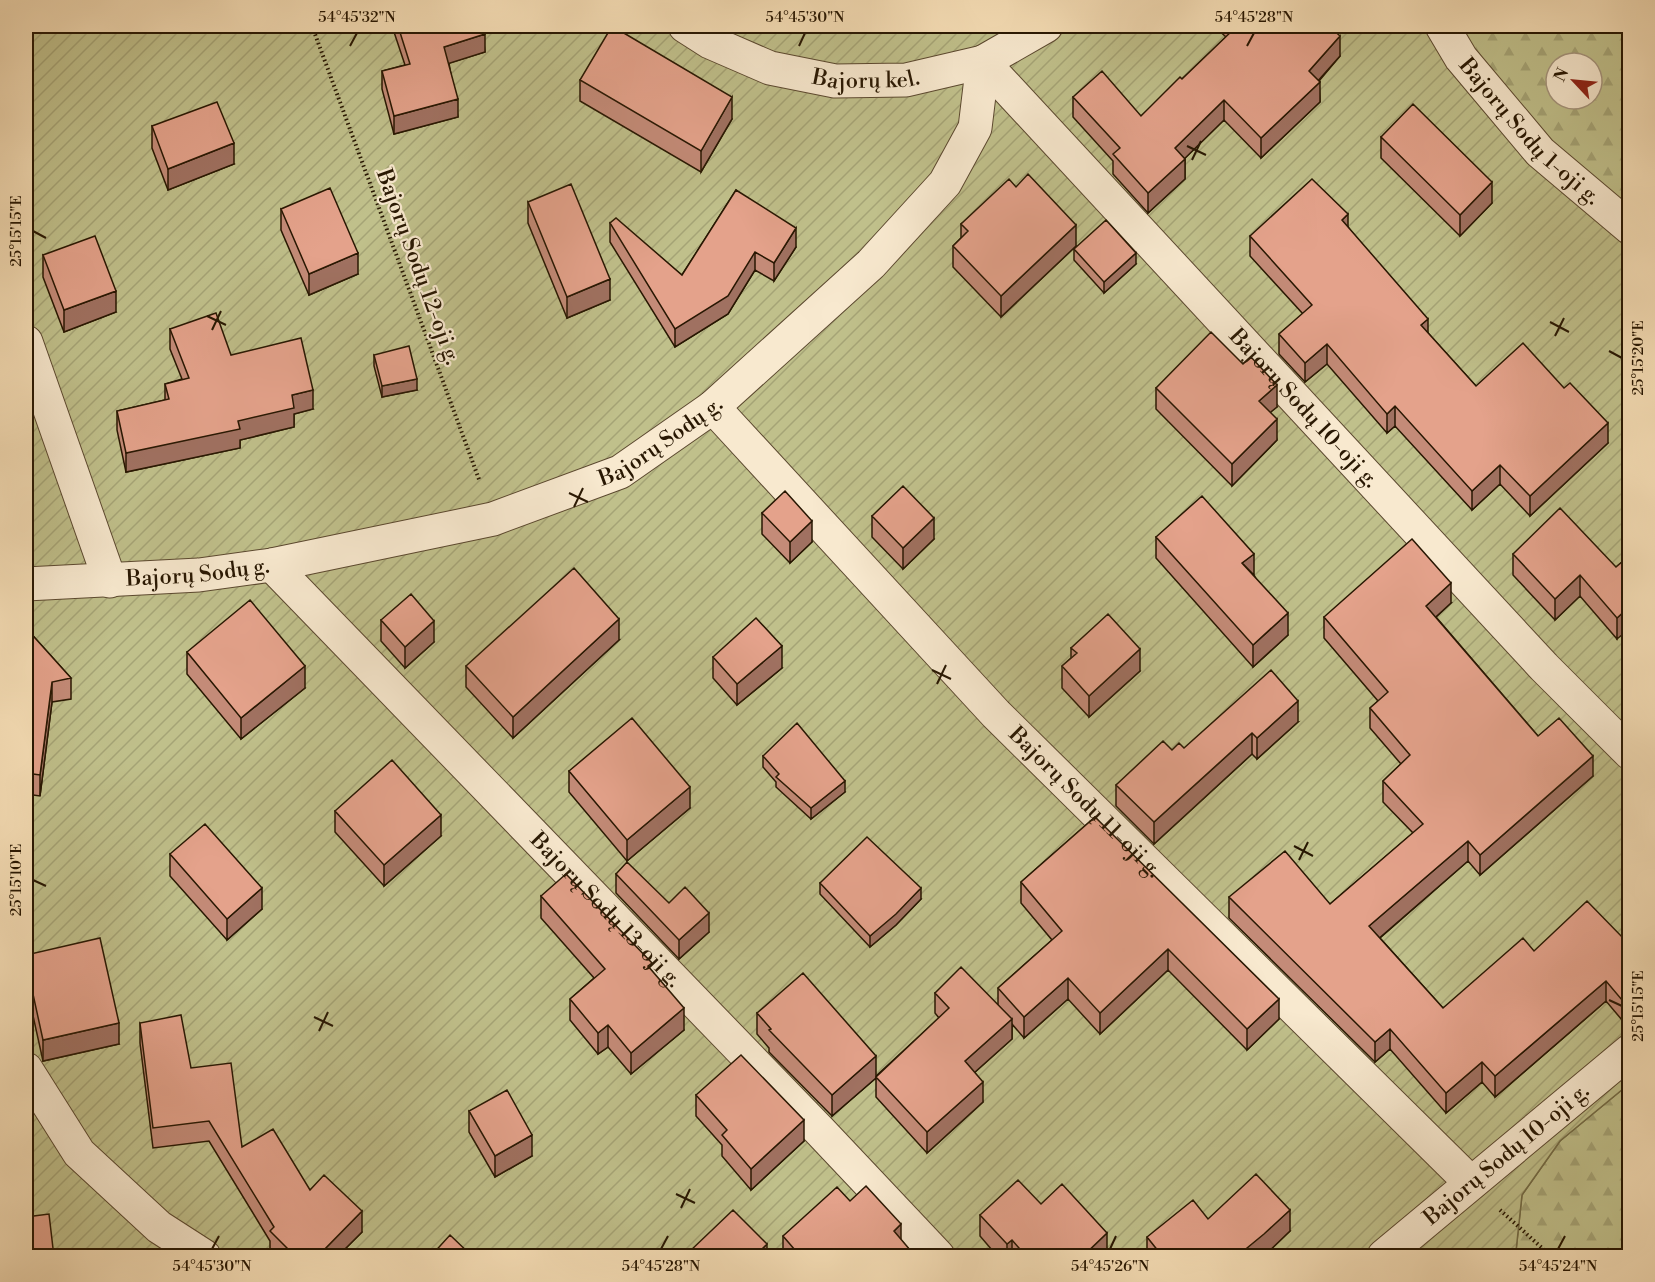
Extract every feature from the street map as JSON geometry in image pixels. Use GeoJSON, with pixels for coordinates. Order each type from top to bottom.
{"type":"FeatureCollection","features":[{"type":"Feature","properties":{"kind":"street","name":"Bajorų kel."},"geometry":{"type":"LineString","coordinates":[[685,26],[710,42],[770,68],[835,81],[906,81],[983,62],[1046,26]]}},
{"type":"Feature","properties":{"kind":"street","name":"Bajorų Sodų 1-oji g."},"geometry":{"type":"LineString","coordinates":[[1442,26],[1461,58],[1540,152],[1629,228]]}},
{"type":"Feature","properties":{"kind":"street","name":"Bajorų Sodų g."},"geometry":{"type":"LineString","coordinates":[[26,584],[199,575],[272,565],[494,519],[620,472],[713,407],[871,264],[945,183],[975,128],[983,62]]}},
{"type":"Feature","properties":{"kind":"street","name":"Bajorų Sodų 10-oji g."},"geometry":{"type":"LineString","coordinates":[[983,62],[1544,668],[1629,753]]}},
{"type":"Feature","properties":{"kind":"street"},"geometry":{"type":"LineString","coordinates":[[26,342],[110,581]]}},
{"type":"Feature","properties":{"kind":"street","name":"Bajorų Sodų 11-oji g."},"geometry":{"type":"LineString","coordinates":[[713,407],[996,714],[1471,1183]]}},
{"type":"Feature","properties":{"kind":"street","name":"Bajorų Sodų 13-oji g."},"geometry":{"type":"LineString","coordinates":[[272,565],[819,1130],[938,1257]]}},
{"type":"Feature","properties":{"kind":"street","name":"Bajorų Sodų 10-oji g."},"geometry":{"type":"LineString","coordinates":[[1384,1257],[1629,1052]]}},
{"type":"Feature","properties":{"kind":"street"},"geometry":{"type":"LineString","coordinates":[[26,1069],[79,1153],[159,1227],[204,1257]]}},
{"type":"Feature","properties":{"kind":"path","name":"Bajorų Sodų 12-oji g."},"geometry":{"type":"LineString","coordinates":[[312,26],[494,519]]}},
{"type":"Feature","properties":{"kind":"path"},"geometry":{"type":"LineString","coordinates":[[1471,1183],[1551,1257]]}},
{"type":"Feature","properties":{"kind":"green space"},"geometry":{"type":"Polygon","coordinates":[[[26,26],[852,26],[878,28],[897,26],[1459,26],[1475,51],[1548,140],[1630,208],[1629,1084],[1560,1141],[1522,1195],[1516,1251],[1519,1256],[26,1256],[26,26]]]}},
{"type":"Feature","properties":{"kind":"green space"},"geometry":{"type":"Polygon","coordinates":[[[1459,26],[1629,26],[1629,208],[1548,140],[1474,51],[1459,26]]]}},
{"type":"Feature","properties":{"kind":"green space"},"geometry":{"type":"Polygon","coordinates":[[[1629,1084],[1629,1256],[1519,1256],[1516,1251],[1522,1195],[1560,1141],[1629,1084]]]}},
{"type":"Feature","properties":{"kind":"building"},"geometry":{"type":"Polygon","coordinates":[[[398,26],[482,26],[485,34],[444,47],[458,99],[394,116],[382,71],[410,64],[398,26]]]}},
{"type":"Feature","properties":{"kind":"building"},"geometry":{"type":"Polygon","coordinates":[[[612,26],[732,97],[701,151],[580,80],[612,26]]]}},
{"type":"Feature","properties":{"kind":"building"},"geometry":{"type":"Polygon","coordinates":[[[1235,26],[1329,26],[1340,36],[1309,71],[1320,82],[1261,138],[1224,100],[1175,148],[1185,159],[1148,193],[1113,154],[1120,148],[1073,97],[1102,71],[1141,116],[1235,26]]]}},
{"type":"Feature","properties":{"kind":"building"},"geometry":{"type":"Polygon","coordinates":[[[217,102],[234,143],[168,169],[152,126],[217,102]]]}},
{"type":"Feature","properties":{"kind":"building"},"geometry":{"type":"Polygon","coordinates":[[[1413,104],[1492,182],[1460,215],[1381,137],[1413,104]]]}},
{"type":"Feature","properties":{"kind":"building"},"geometry":{"type":"Polygon","coordinates":[[[1028,174],[1076,225],[1001,296],[953,246],[968,231],[961,224],[1009,179],[1016,187],[1028,174]]]}},
{"type":"Feature","properties":{"kind":"building"},"geometry":{"type":"Polygon","coordinates":[[[1312,179],[1348,214],[1342,220],[1428,319],[1421,325],[1476,386],[1523,343],[1564,388],[1570,383],[1608,423],[1530,496],[1500,465],[1472,491],[1395,406],[1387,414],[1327,344],[1305,363],[1279,334],[1312,305],[1250,236],[1312,179]]]}},
{"type":"Feature","properties":{"kind":"building"},"geometry":{"type":"Polygon","coordinates":[[[571,184],[610,279],[567,297],[528,202],[571,184]]]}},
{"type":"Feature","properties":{"kind":"building"},"geometry":{"type":"Polygon","coordinates":[[[330,188],[358,253],[309,274],[281,209],[330,188]]]}},
{"type":"Feature","properties":{"kind":"building"},"geometry":{"type":"Polygon","coordinates":[[[736,190],[796,228],[774,263],[755,252],[728,296],[675,329],[610,223],[616,218],[682,275],[736,190]]]}},
{"type":"Feature","properties":{"kind":"building"},"geometry":{"type":"Polygon","coordinates":[[[1106,220],[1136,253],[1104,282],[1074,249],[1106,220]]]}},
{"type":"Feature","properties":{"kind":"building"},"geometry":{"type":"Polygon","coordinates":[[[95,236],[116,291],[64,310],[43,255],[95,236]]]}},
{"type":"Feature","properties":{"kind":"building"},"geometry":{"type":"Polygon","coordinates":[[[216,313],[231,355],[301,338],[313,390],[292,395],[294,408],[238,421],[240,429],[126,453],[117,411],[169,399],[165,384],[189,378],[170,329],[216,313]]]}},
{"type":"Feature","properties":{"kind":"building"},"geometry":{"type":"Polygon","coordinates":[[[1211,332],[1243,364],[1251,357],[1277,385],[1259,401],[1277,419],[1232,464],[1156,388],[1211,332]]]}},
{"type":"Feature","properties":{"kind":"building"},"geometry":{"type":"Polygon","coordinates":[[[409,346],[417,379],[382,386],[374,355],[409,346]]]}},
{"type":"Feature","properties":{"kind":"building"},"geometry":{"type":"Polygon","coordinates":[[[903,486],[934,518],[903,548],[872,516],[903,486]]]}},
{"type":"Feature","properties":{"kind":"building"},"geometry":{"type":"Polygon","coordinates":[[[785,491],[812,521],[790,542],[762,513],[785,491]]]}},
{"type":"Feature","properties":{"kind":"building"},"geometry":{"type":"Polygon","coordinates":[[[1202,496],[1254,554],[1242,563],[1288,613],[1253,645],[1156,537],[1202,496]]]}},
{"type":"Feature","properties":{"kind":"building"},"geometry":{"type":"Polygon","coordinates":[[[1560,508],[1616,567],[1629,556],[1629,607],[1617,618],[1580,575],[1555,599],[1513,554],[1560,508]]]}},
{"type":"Feature","properties":{"kind":"building"},"geometry":{"type":"Polygon","coordinates":[[[1412,539],[1451,583],[1426,606],[1538,736],[1559,718],[1593,756],[1480,855],[1468,841],[1369,926],[1443,1008],[1523,938],[1534,951],[1587,901],[1624,939],[1629,934],[1629,993],[1622,1000],[1606,981],[1495,1076],[1482,1062],[1446,1093],[1390,1029],[1375,1042],[1229,897],[1285,851],[1330,904],[1423,824],[1383,781],[1410,755],[1370,708],[1388,692],[1324,617],[1412,539]]]}},
{"type":"Feature","properties":{"kind":"building"},"geometry":{"type":"Polygon","coordinates":[[[574,568],[619,619],[513,717],[466,666],[574,568]]]}},
{"type":"Feature","properties":{"kind":"building"},"geometry":{"type":"Polygon","coordinates":[[[411,594],[434,621],[405,647],[381,620],[411,594]]]}},
{"type":"Feature","properties":{"kind":"building"},"geometry":{"type":"Polygon","coordinates":[[[250,600],[305,666],[241,718],[187,652],[250,600]]]}},
{"type":"Feature","properties":{"kind":"building"},"geometry":{"type":"Polygon","coordinates":[[[1108,614],[1140,649],[1089,696],[1062,666],[1077,653],[1071,648],[1108,614]]]}},
{"type":"Feature","properties":{"kind":"building"},"geometry":{"type":"Polygon","coordinates":[[[756,618],[782,646],[737,684],[713,657],[756,618]]]}},
{"type":"Feature","properties":{"kind":"building"},"geometry":{"type":"Polygon","coordinates":[[[26,628],[71,678],[52,682],[40,775],[26,773],[26,628]]]}},
{"type":"Feature","properties":{"kind":"building"},"geometry":{"type":"Polygon","coordinates":[[[1271,670],[1298,701],[1257,738],[1252,733],[1154,822],[1116,785],[1163,741],[1172,750],[1179,743],[1184,748],[1271,670]]]}},
{"type":"Feature","properties":{"kind":"building"},"geometry":{"type":"Polygon","coordinates":[[[632,718],[690,787],[627,840],[569,771],[632,718]]]}},
{"type":"Feature","properties":{"kind":"building"},"geometry":{"type":"Polygon","coordinates":[[[797,723],[845,781],[811,808],[776,777],[779,774],[763,756],[797,723]]]}},
{"type":"Feature","properties":{"kind":"building"},"geometry":{"type":"Polygon","coordinates":[[[392,760],[441,815],[384,865],[335,811],[392,760]]]}},
{"type":"Feature","properties":{"kind":"building"},"geometry":{"type":"Polygon","coordinates":[[[1095,817],[1279,999],[1247,1029],[1168,949],[1100,1013],[1068,978],[1024,1017],[998,988],[1062,931],[1021,882],[1095,817]]]}},
{"type":"Feature","properties":{"kind":"building"},"geometry":{"type":"Polygon","coordinates":[[[205,824],[262,888],[227,919],[170,854],[205,824]]]}},
{"type":"Feature","properties":{"kind":"building"},"geometry":{"type":"Polygon","coordinates":[[[867,837],[921,888],[870,936],[820,883],[867,837]]]}},
{"type":"Feature","properties":{"kind":"building"},"geometry":{"type":"Polygon","coordinates":[[[627,862],[669,903],[685,887],[709,913],[679,940],[616,874],[627,862]]]}},
{"type":"Feature","properties":{"kind":"building"},"geometry":{"type":"Polygon","coordinates":[[[566,874],[652,963],[648,966],[684,1008],[631,1053],[608,1025],[598,1033],[570,999],[605,969],[541,896],[566,874]]]}},
{"type":"Feature","properties":{"kind":"building"},"geometry":{"type":"Polygon","coordinates":[[[100,938],[119,1023],[43,1040],[26,955],[100,938]]]}},
{"type":"Feature","properties":{"kind":"building"},"geometry":{"type":"Polygon","coordinates":[[[961,967],[1012,1019],[965,1061],[983,1082],[927,1132],[876,1077],[949,1008],[935,993],[961,967]]]}},
{"type":"Feature","properties":{"kind":"building"},"geometry":{"type":"Polygon","coordinates":[[[803,973],[876,1056],[832,1095],[769,1030],[771,1029],[757,1013],[803,973]]]}},
{"type":"Feature","properties":{"kind":"building"},"geometry":{"type":"Polygon","coordinates":[[[181,1015],[191,1068],[231,1063],[242,1147],[273,1129],[310,1190],[324,1175],[362,1211],[317,1257],[296,1257],[270,1231],[274,1227],[209,1121],[153,1128],[140,1023],[181,1015]]]}},
{"type":"Feature","properties":{"kind":"building"},"geometry":{"type":"Polygon","coordinates":[[[741,1055],[804,1120],[751,1169],[722,1135],[727,1130],[696,1095],[741,1055]]]}},
{"type":"Feature","properties":{"kind":"building"},"geometry":{"type":"Polygon","coordinates":[[[507,1090],[532,1135],[495,1156],[469,1111],[507,1090]]]}},
{"type":"Feature","properties":{"kind":"building"},"geometry":{"type":"Polygon","coordinates":[[[1256,1174],[1290,1210],[1236,1257],[1163,1257],[1147,1237],[1193,1200],[1208,1219],[1256,1174]]]}},
{"type":"Feature","properties":{"kind":"building"},"geometry":{"type":"Polygon","coordinates":[[[1018,1180],[1041,1204],[1062,1184],[1107,1233],[1082,1257],[1027,1257],[1012,1240],[1007,1244],[980,1215],[1018,1180]]]}},
{"type":"Feature","properties":{"kind":"building"},"geometry":{"type":"Polygon","coordinates":[[[866,1186],[901,1224],[894,1231],[916,1257],[801,1257],[783,1236],[837,1187],[850,1201],[866,1186]]]}},
{"type":"Feature","properties":{"kind":"building"},"geometry":{"type":"Polygon","coordinates":[[[733,1210],[767,1244],[754,1257],[693,1257],[689,1252],[733,1210]]]}},
{"type":"Feature","properties":{"kind":"building"},"geometry":{"type":"Polygon","coordinates":[[[49,1214],[54,1257],[26,1257],[26,1217],[49,1214]]]}},
{"type":"Feature","properties":{"kind":"building"},"geometry":{"type":"Polygon","coordinates":[[[450,1235],[473,1257],[430,1257],[450,1235]]]}}]}
